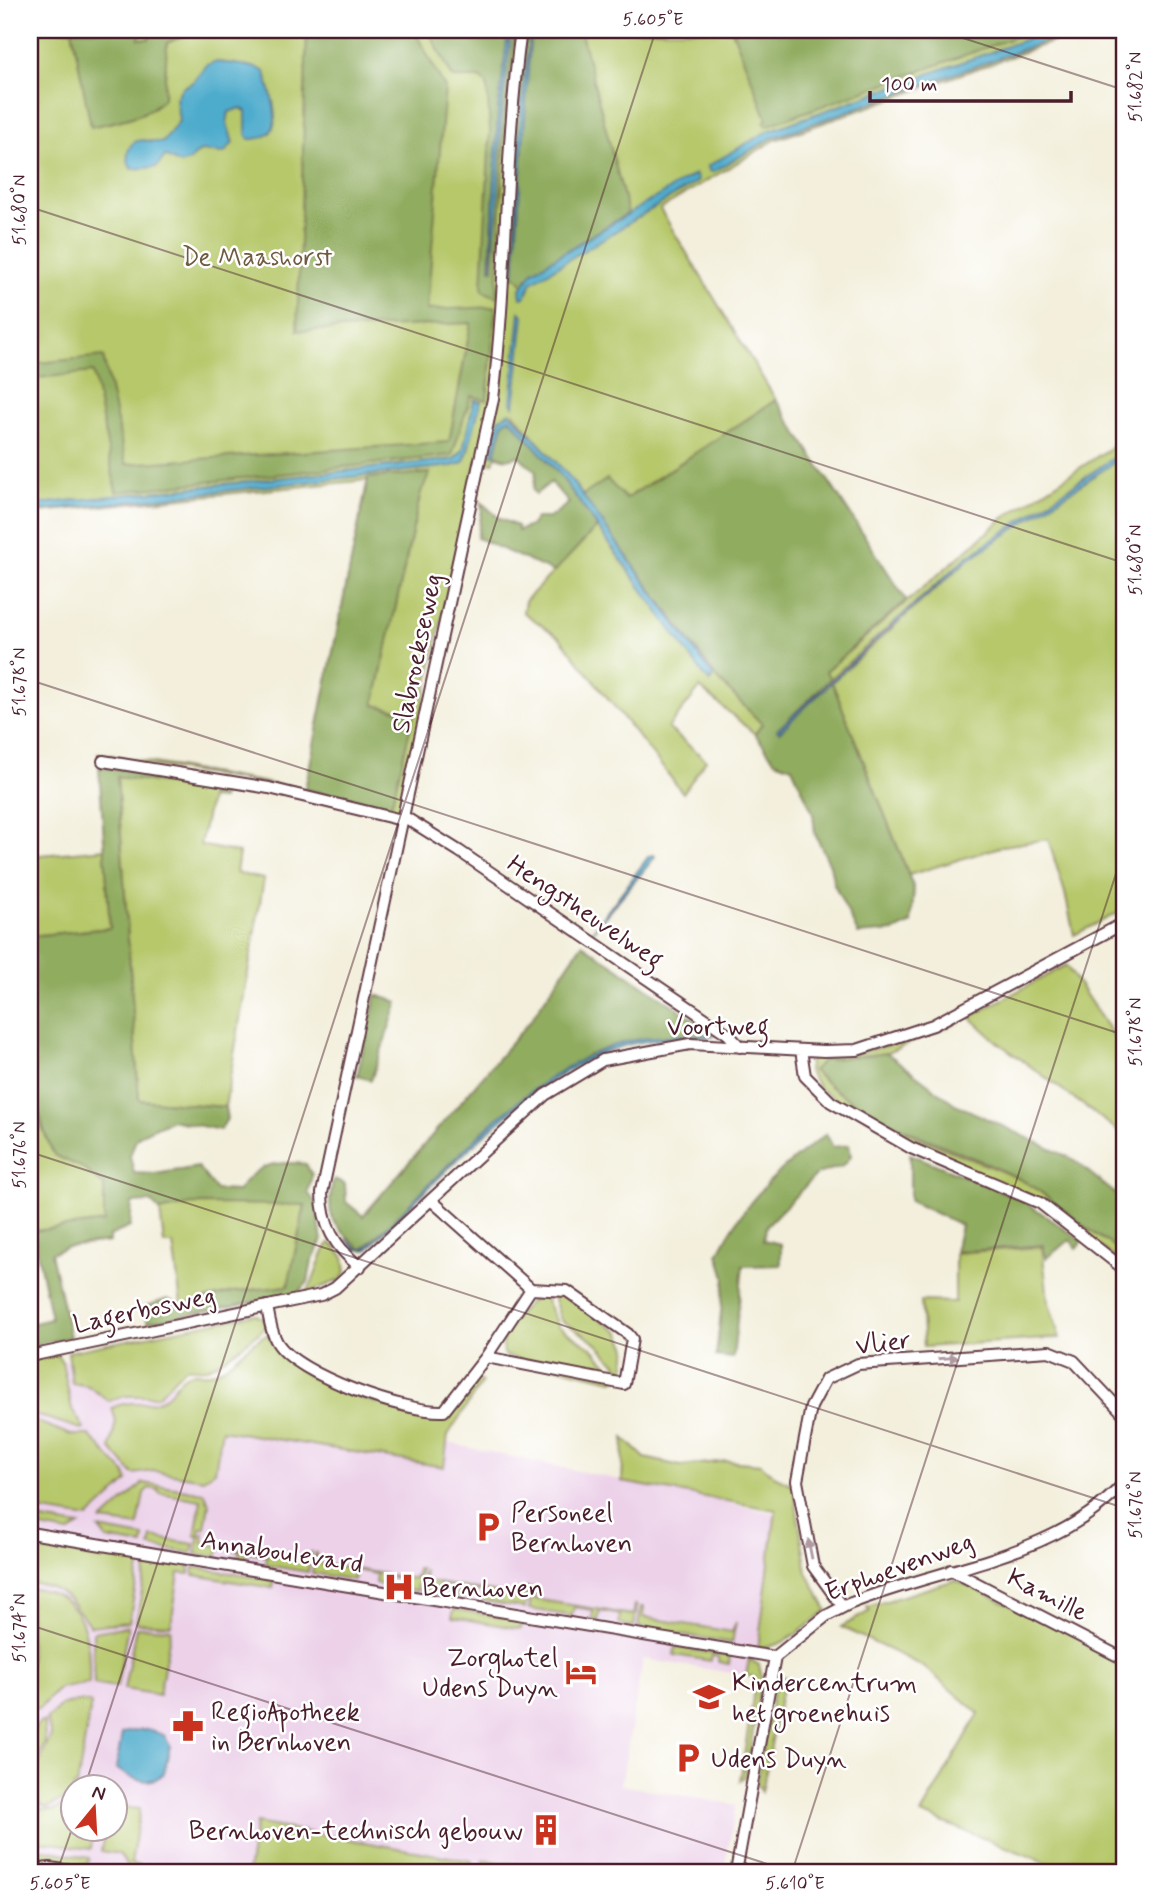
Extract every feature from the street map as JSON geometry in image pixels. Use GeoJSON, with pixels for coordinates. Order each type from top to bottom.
{"type":"FeatureCollection","features":[{"type":"Feature","properties":{"kind":"street","name":"Slabroekseweg"},"geometry":{"type":"LineString","coordinates":[[360,1267],[329,1233],[322,1214],[322,1193],[494,399],[500,344],[513,87],[521,30]]}},
{"type":"Feature","properties":{"kind":"street","name":"Hengstheuvelweg"},"geometry":{"type":"LineString","coordinates":[[103,761],[269,788],[403,818],[728,1034],[740,1048]]}},
{"type":"Feature","properties":{"kind":"street","name":"Voortweg"},"geometry":{"type":"LineString","coordinates":[[267,1306],[321,1295],[335,1288],[545,1096],[603,1060],[690,1044],[740,1048],[858,1050],[933,1025],[1124,923]]}},
{"type":"Feature","properties":{"kind":"street"},"geometry":{"type":"LineString","coordinates":[[801,1050],[805,1076],[831,1102],[911,1148],[1041,1203],[1124,1269]]}},
{"type":"Feature","properties":{"kind":"street"},"geometry":{"type":"LineString","coordinates":[[430,1200],[531,1289],[567,1292],[632,1339],[624,1384],[486,1357]]}},
{"type":"Feature","properties":{"kind":"street"},"geometry":{"type":"LineString","coordinates":[[267,1306],[277,1342],[303,1366],[358,1392],[444,1411],[486,1357],[531,1289]]}},
{"type":"Feature","properties":{"kind":"street","name":"Lagerbosweg"},"geometry":{"type":"LineString","coordinates":[[30,1356],[267,1306]]}},
{"type":"Feature","properties":{"kind":"street","name":"Vlier"},"geometry":{"type":"LineString","coordinates":[[843,1607],[813,1566],[797,1481],[811,1407],[826,1379],[858,1364],[1049,1351],[1074,1361],[1124,1414]]}},
{"type":"Feature","properties":{"kind":"street","name":"Erphoevenweg"},"geometry":{"type":"LineString","coordinates":[[775,1657],[826,1616],[843,1607],[1047,1539],[1090,1514],[1124,1483]]}},
{"type":"Feature","properties":{"kind":"street","name":"Annaboulevard"},"geometry":{"type":"LineString","coordinates":[[30,1533],[775,1657]]}},
{"type":"Feature","properties":{"kind":"street","name":"Kamille"},"geometry":{"type":"LineString","coordinates":[[951,1570],[1124,1659]]}},
{"type":"Feature","properties":{"kind":"street"},"geometry":{"type":"LineString","coordinates":[[736,1872],[775,1657]]}},
{"type":"Feature","properties":{"kind":"street"},"geometry":{"type":"LineString","coordinates":[[30,1870],[50,1868],[72,1872]]}},
{"type":"Feature","properties":{"kind":"shaded area","name":"Bernhoven"},"geometry":{"type":"Polygon","coordinates":[[[59,1359],[782,1515],[752,1676],[643,1659],[621,1785],[736,1805],[724,1872],[43,1872],[30,1839],[30,1365],[59,1359]]]}},
{"type":"Feature","properties":{"kind":"green space","name":"De Maashorst"},"geometry":{"type":"Polygon","coordinates":[[[30,30],[1086,30],[775,140],[660,209],[776,400],[625,499],[581,494],[514,413],[493,463],[476,462],[400,810],[387,811],[273,785],[99,757],[98,753],[391,805],[414,713],[374,705],[421,491],[429,474],[30,513],[407,469],[30,505],[30,30]]]}},
{"type":"Feature","properties":{"kind":"green space"},"geometry":{"type":"Polygon","coordinates":[[[72,30],[141,30],[139,39],[149,39],[153,30],[196,30],[167,43],[164,98],[157,105],[130,118],[91,127],[72,30]]]}},
{"type":"Feature","properties":{"kind":"green space"},"geometry":{"type":"Polygon","coordinates":[[[307,30],[414,30],[445,88],[427,310],[496,307],[487,400],[471,396],[452,455],[116,492],[93,372],[30,379],[30,364],[103,356],[126,464],[449,442],[471,323],[297,331],[307,30]]]}},
{"type":"Feature","properties":{"kind":"green space"},"geometry":{"type":"Polygon","coordinates":[[[428,30],[506,30],[515,37],[505,123],[497,297],[484,292],[482,287],[490,131],[487,84],[479,78],[453,78],[428,30]],[[507,41],[498,113],[490,268],[493,269],[501,115],[510,42],[507,41]]]}},
{"type":"Feature","properties":{"kind":"green space"},"geometry":{"type":"Polygon","coordinates":[[[526,30],[580,30],[628,213],[533,271],[523,285],[517,277],[508,276],[515,127],[526,30]]]}},
{"type":"Feature","properties":{"kind":"green space"},"geometry":{"type":"Polygon","coordinates":[[[732,30],[1035,30],[766,126],[764,122],[767,119],[732,30]]]}},
{"type":"Feature","properties":{"kind":"green space"},"geometry":{"type":"Polygon","coordinates":[[[776,400],[906,600],[826,671],[830,679],[777,730],[780,731],[832,682],[914,889],[911,923],[895,931],[858,934],[834,884],[830,865],[815,834],[813,813],[792,767],[775,761],[755,734],[762,724],[718,679],[581,494],[607,479],[626,499],[776,400]]]}},
{"type":"Feature","properties":{"kind":"green space"},"geometry":{"type":"Polygon","coordinates":[[[510,418],[561,476],[597,527],[554,572],[477,538],[481,502],[500,519],[517,526],[518,531],[530,526],[536,518],[549,518],[569,503],[551,482],[536,494],[533,491],[536,472],[519,456],[506,459],[495,455],[503,423],[510,418]]]}},
{"type":"Feature","properties":{"kind":"green space"},"geometry":{"type":"Polygon","coordinates":[[[1124,439],[1124,451],[967,557],[830,679],[825,672],[1005,517],[1124,439]]]}},
{"type":"Feature","properties":{"kind":"green space"},"geometry":{"type":"Polygon","coordinates":[[[1124,456],[1124,910],[1074,935],[1065,893],[1048,839],[1003,846],[909,875],[832,682],[969,559],[1124,456]]]}},
{"type":"Feature","properties":{"kind":"green space"},"geometry":{"type":"Polygon","coordinates":[[[430,473],[421,492],[374,705],[414,714],[391,806],[305,789],[368,478],[430,473]]]}},
{"type":"Feature","properties":{"kind":"green space"},"geometry":{"type":"Polygon","coordinates":[[[600,516],[718,679],[762,724],[755,734],[700,688],[668,728],[706,760],[683,793],[560,638],[523,612],[525,601],[597,527],[706,678],[710,682],[713,679],[599,520],[600,516]]]}},
{"type":"Feature","properties":{"kind":"green space"},"geometry":{"type":"Polygon","coordinates":[[[99,767],[226,783],[222,799],[210,798],[212,789],[117,777],[139,1100],[225,1107],[227,1119],[220,1130],[172,1120],[143,1133],[136,1139],[130,1156],[134,1173],[155,1174],[198,1167],[216,1190],[238,1191],[260,1169],[285,1163],[306,1164],[312,1175],[308,1193],[316,1203],[322,1240],[312,1261],[308,1282],[297,1294],[148,1322],[144,1307],[167,1299],[181,1305],[233,1292],[288,1286],[305,1205],[192,1204],[160,1211],[151,1202],[132,1203],[130,1227],[109,1236],[109,1242],[67,1247],[51,1253],[70,1337],[30,1346],[30,1324],[51,1319],[33,1231],[104,1222],[104,1185],[83,1168],[54,1155],[44,1129],[32,1075],[29,1019],[30,936],[110,928],[99,767]]]}},
{"type":"Feature","properties":{"kind":"green space"},"geometry":{"type":"Polygon","coordinates":[[[117,777],[212,789],[200,845],[239,853],[236,873],[264,879],[225,1107],[139,1100],[117,777]]]}},
{"type":"Feature","properties":{"kind":"green space"},"geometry":{"type":"Polygon","coordinates":[[[105,849],[110,928],[30,936],[30,856],[105,849]]]}},
{"type":"Feature","properties":{"kind":"green space"},"geometry":{"type":"Polygon","coordinates":[[[582,944],[717,1035],[647,1039],[613,1046],[587,1056],[526,1095],[362,1250],[333,1220],[330,1203],[334,1179],[345,1184],[346,1202],[363,1216],[530,1021],[582,944]]]}},
{"type":"Feature","properties":{"kind":"green space"},"geometry":{"type":"Polygon","coordinates":[[[1066,965],[1124,1052],[1124,1135],[996,1041],[970,1017],[1066,965]]]}},
{"type":"Feature","properties":{"kind":"green space"},"geometry":{"type":"Polygon","coordinates":[[[376,995],[398,1002],[371,1080],[357,1076],[376,995]]]}},
{"type":"Feature","properties":{"kind":"green space"},"geometry":{"type":"Polygon","coordinates":[[[954,1019],[961,1021],[887,1053],[823,1060],[829,1086],[917,1137],[1025,1181],[1124,1251],[1124,1265],[1041,1200],[914,1146],[820,1089],[808,1071],[810,1060],[816,1056],[853,1053],[887,1046],[921,1035],[954,1019]]]}},
{"type":"Feature","properties":{"kind":"green space"},"geometry":{"type":"Polygon","coordinates":[[[887,1053],[955,1104],[1073,1159],[1124,1201],[1124,1251],[1099,1237],[1023,1181],[888,1121],[837,1091],[813,1071],[823,1060],[887,1053]]]}},
{"type":"Feature","properties":{"kind":"green space"},"geometry":{"type":"Polygon","coordinates":[[[30,1059],[42,1128],[54,1155],[83,1168],[104,1185],[104,1223],[30,1232],[30,1059]]]}},
{"type":"Feature","properties":{"kind":"green space"},"geometry":{"type":"Polygon","coordinates":[[[826,1134],[833,1147],[849,1145],[851,1156],[843,1166],[817,1174],[767,1225],[763,1240],[781,1244],[781,1265],[743,1266],[733,1358],[716,1356],[725,1277],[718,1254],[751,1201],[778,1173],[826,1134]]]}},
{"type":"Feature","properties":{"kind":"green space"},"geometry":{"type":"Polygon","coordinates":[[[910,1154],[1021,1199],[1082,1241],[1077,1248],[1070,1240],[1046,1258],[1043,1245],[955,1252],[961,1225],[910,1201],[910,1154]]]}},
{"type":"Feature","properties":{"kind":"green space"},"geometry":{"type":"Polygon","coordinates":[[[192,1204],[305,1204],[288,1286],[233,1292],[181,1305],[173,1244],[164,1244],[160,1211],[192,1204]]]}},
{"type":"Feature","properties":{"kind":"green space"},"geometry":{"type":"Polygon","coordinates":[[[330,1242],[344,1257],[346,1272],[340,1280],[304,1294],[312,1282],[325,1248],[330,1242]]]}},
{"type":"Feature","properties":{"kind":"green space"},"geometry":{"type":"Polygon","coordinates":[[[1042,1247],[1048,1300],[1060,1338],[924,1347],[921,1301],[955,1302],[955,1253],[1042,1247]]]}},
{"type":"Feature","properties":{"kind":"green space"},"geometry":{"type":"Polygon","coordinates":[[[543,1294],[559,1327],[592,1348],[619,1377],[613,1380],[506,1356],[503,1340],[507,1330],[528,1304],[543,1294]]]}},
{"type":"Feature","properties":{"kind":"green space"},"geometry":{"type":"Polygon","coordinates":[[[552,1294],[563,1295],[620,1333],[627,1348],[624,1372],[595,1342],[561,1320],[552,1294]]]}},
{"type":"Feature","properties":{"kind":"green space"},"geometry":{"type":"Polygon","coordinates":[[[255,1314],[264,1319],[266,1327],[212,1366],[185,1368],[158,1396],[125,1396],[109,1401],[88,1386],[72,1383],[68,1352],[255,1314]]]}},
{"type":"Feature","properties":{"kind":"green space"},"geometry":{"type":"Polygon","coordinates":[[[268,1334],[278,1350],[292,1364],[310,1376],[351,1395],[429,1417],[447,1416],[460,1404],[476,1378],[482,1382],[448,1435],[444,1467],[222,1430],[215,1471],[203,1479],[154,1471],[133,1474],[110,1448],[116,1421],[112,1408],[160,1400],[187,1375],[210,1373],[221,1368],[268,1334]]]}},
{"type":"Feature","properties":{"kind":"green space"},"geometry":{"type":"Polygon","coordinates":[[[57,1354],[62,1362],[72,1409],[84,1428],[30,1413],[30,1360],[57,1354]]]}},
{"type":"Feature","properties":{"kind":"green space"},"geometry":{"type":"Polygon","coordinates":[[[30,1419],[71,1435],[89,1435],[125,1473],[128,1481],[88,1518],[30,1509],[30,1419]]]}},
{"type":"Feature","properties":{"kind":"green space"},"geometry":{"type":"Polygon","coordinates":[[[624,1438],[645,1458],[681,1466],[727,1461],[761,1464],[774,1476],[793,1485],[807,1573],[827,1610],[786,1640],[768,1647],[758,1647],[776,1510],[622,1482],[624,1438]]]}},
{"type":"Feature","properties":{"kind":"green space"},"geometry":{"type":"Polygon","coordinates":[[[143,1483],[205,1493],[209,1504],[205,1528],[200,1528],[199,1536],[195,1536],[201,1500],[159,1493],[159,1488],[149,1488],[144,1493],[138,1526],[102,1521],[143,1483]]]}},
{"type":"Feature","properties":{"kind":"green space"},"geometry":{"type":"Polygon","coordinates":[[[30,1518],[80,1526],[68,1533],[30,1526],[30,1518]]]}},
{"type":"Feature","properties":{"kind":"green space"},"geometry":{"type":"Polygon","coordinates":[[[99,1529],[144,1537],[143,1545],[107,1539],[99,1529]]]}},
{"type":"Feature","properties":{"kind":"green space"},"geometry":{"type":"Polygon","coordinates":[[[204,1533],[203,1543],[307,1561],[312,1551],[308,1572],[266,1565],[267,1556],[246,1553],[245,1562],[239,1561],[240,1551],[220,1548],[217,1557],[196,1554],[199,1537],[204,1533]]]}},
{"type":"Feature","properties":{"kind":"green space"},"geometry":{"type":"Polygon","coordinates":[[[152,1537],[194,1544],[192,1553],[150,1547],[152,1537]]]}},
{"type":"Feature","properties":{"kind":"green space"},"geometry":{"type":"Polygon","coordinates":[[[30,1539],[141,1558],[129,1622],[90,1626],[60,1592],[32,1583],[30,1539]]]}},
{"type":"Feature","properties":{"kind":"green space"},"geometry":{"type":"Polygon","coordinates":[[[316,1552],[317,1563],[415,1579],[417,1569],[420,1569],[416,1591],[402,1588],[403,1579],[383,1575],[381,1585],[375,1583],[376,1574],[356,1570],[354,1580],[312,1573],[316,1552]]]}},
{"type":"Feature","properties":{"kind":"green space"},"geometry":{"type":"Polygon","coordinates":[[[148,1558],[190,1566],[189,1574],[179,1573],[171,1625],[136,1623],[148,1558]]]}},
{"type":"Feature","properties":{"kind":"green space"},"geometry":{"type":"Polygon","coordinates":[[[194,1567],[274,1580],[273,1588],[193,1575],[194,1567]]]}},
{"type":"Feature","properties":{"kind":"green space"},"geometry":{"type":"Polygon","coordinates":[[[424,1570],[425,1581],[524,1597],[526,1587],[529,1587],[525,1608],[483,1601],[484,1592],[465,1589],[463,1598],[456,1597],[457,1588],[438,1584],[436,1594],[420,1591],[424,1570]]]}},
{"type":"Feature","properties":{"kind":"green space"},"geometry":{"type":"Polygon","coordinates":[[[955,1580],[1124,1656],[1124,1872],[1071,1872],[921,1814],[979,1714],[923,1666],[841,1627],[870,1611],[867,1607],[955,1580]]]}},
{"type":"Feature","properties":{"kind":"green space"},"geometry":{"type":"Polygon","coordinates":[[[30,1588],[49,1592],[74,1608],[86,1634],[88,1649],[89,1683],[59,1688],[38,1710],[30,1706],[30,1588]]]}},
{"type":"Feature","properties":{"kind":"green space"},"geometry":{"type":"Polygon","coordinates":[[[533,1588],[534,1599],[633,1615],[635,1605],[634,1627],[619,1624],[620,1615],[600,1611],[598,1621],[592,1620],[593,1610],[574,1607],[572,1616],[529,1609],[533,1588]]]}},
{"type":"Feature","properties":{"kind":"green space"},"geometry":{"type":"Polygon","coordinates":[[[641,1607],[644,1607],[643,1617],[732,1632],[736,1622],[732,1643],[638,1627],[641,1607]]]}},
{"type":"Feature","properties":{"kind":"green space"},"geometry":{"type":"Polygon","coordinates":[[[454,1609],[523,1621],[521,1629],[452,1617],[454,1609]]]}},
{"type":"Feature","properties":{"kind":"green space"},"geometry":{"type":"Polygon","coordinates":[[[128,1626],[117,1687],[94,1684],[93,1632],[128,1626]]]}},
{"type":"Feature","properties":{"kind":"green space"},"geometry":{"type":"Polygon","coordinates":[[[136,1627],[171,1629],[159,1695],[124,1689],[136,1627]]]}},
{"type":"Feature","properties":{"kind":"green space"},"geometry":{"type":"Polygon","coordinates":[[[675,1647],[730,1656],[729,1664],[718,1662],[718,1657],[712,1656],[711,1661],[674,1655],[675,1647]]]}},
{"type":"Feature","properties":{"kind":"green space"},"geometry":{"type":"Polygon","coordinates":[[[749,1659],[759,1665],[762,1678],[745,1778],[740,1781],[756,1678],[746,1675],[749,1659]]]}},
{"type":"Feature","properties":{"kind":"green space"},"geometry":{"type":"Polygon","coordinates":[[[785,1677],[789,1679],[781,1693],[762,1792],[757,1785],[773,1690],[777,1680],[785,1677]]]}},
{"type":"Feature","properties":{"kind":"green space"},"geometry":{"type":"Polygon","coordinates":[[[78,1701],[91,1703],[79,1772],[60,1772],[60,1802],[47,1808],[40,1805],[35,1793],[35,1774],[51,1735],[47,1719],[60,1706],[78,1701]]]}},
{"type":"Feature","properties":{"kind":"green space"},"geometry":{"type":"Polygon","coordinates":[[[44,1722],[45,1743],[33,1767],[30,1736],[39,1723],[44,1722]]]}},
{"type":"Feature","properties":{"kind":"green space"},"geometry":{"type":"Polygon","coordinates":[[[30,1780],[33,1802],[41,1810],[55,1810],[60,1807],[60,1842],[92,1842],[91,1849],[32,1840],[30,1780]]]}},
{"type":"Feature","properties":{"kind":"green space"},"geometry":{"type":"Polygon","coordinates":[[[130,1808],[140,1809],[131,1864],[172,1872],[132,1872],[119,1854],[101,1851],[103,1842],[130,1842],[130,1808]]]}},
{"type":"Feature","properties":{"kind":"green space"},"geometry":{"type":"Polygon","coordinates":[[[256,1823],[472,1861],[470,1872],[248,1872],[256,1823]]]}},
{"type":"Feature","properties":{"kind":"green space"},"geometry":{"type":"Polygon","coordinates":[[[30,1847],[89,1858],[87,1863],[79,1866],[30,1856],[30,1847]]]}},
{"type":"Feature","properties":{"kind":"green space"},"geometry":{"type":"Polygon","coordinates":[[[484,1860],[559,1872],[482,1872],[484,1860]]]}},
{"type":"Feature","properties":{"kind":"water"},"geometry":{"type":"Polygon","coordinates":[[[531,30],[514,276],[521,122],[531,30]]]}},
{"type":"Feature","properties":{"kind":"water"},"geometry":{"type":"Polygon","coordinates":[[[1052,30],[1078,30],[772,138],[713,172],[709,171],[708,166],[768,131],[1052,30]]]}},
{"type":"Feature","properties":{"kind":"water"},"geometry":{"type":"Polygon","coordinates":[[[507,41],[510,42],[501,115],[498,201],[491,270],[498,113],[507,41]]]}},
{"type":"Feature","properties":{"kind":"water"},"geometry":{"type":"Polygon","coordinates":[[[214,62],[248,66],[265,72],[275,115],[270,132],[262,137],[249,139],[246,134],[246,111],[240,108],[229,112],[227,123],[233,143],[224,153],[200,151],[189,161],[180,164],[165,156],[157,167],[131,169],[128,163],[130,146],[142,140],[163,142],[179,121],[176,98],[182,88],[193,82],[207,65],[214,62]]]}},
{"type":"Feature","properties":{"kind":"water"},"geometry":{"type":"Polygon","coordinates":[[[695,174],[698,181],[532,282],[525,297],[521,298],[520,290],[533,271],[695,174]]]}},
{"type":"Feature","properties":{"kind":"water"},"geometry":{"type":"Polygon","coordinates":[[[520,312],[524,316],[514,406],[511,403],[520,312]]]}},
{"type":"Feature","properties":{"kind":"water"},"geometry":{"type":"Polygon","coordinates":[[[474,400],[481,401],[467,454],[463,463],[452,466],[30,512],[30,505],[454,459],[463,450],[474,400]]]}},
{"type":"Feature","properties":{"kind":"water"},"geometry":{"type":"Polygon","coordinates":[[[510,412],[567,474],[713,676],[711,681],[706,678],[561,476],[510,418],[503,423],[495,455],[492,455],[499,419],[510,412]]]}},
{"type":"Feature","properties":{"kind":"water"},"geometry":{"type":"Polygon","coordinates":[[[1124,451],[1124,456],[969,559],[871,645],[779,732],[777,730],[967,557],[1124,451]]]}},
{"type":"Feature","properties":{"kind":"water"},"geometry":{"type":"Polygon","coordinates":[[[649,856],[655,857],[591,933],[649,856]]]}},
{"type":"Feature","properties":{"kind":"water"},"geometry":{"type":"Polygon","coordinates":[[[713,1037],[634,1043],[588,1060],[554,1080],[486,1133],[367,1250],[356,1250],[346,1239],[358,1249],[365,1249],[480,1134],[544,1082],[578,1061],[612,1046],[636,1040],[713,1037]]]}},
{"type":"Feature","properties":{"kind":"water"},"geometry":{"type":"Polygon","coordinates":[[[144,1729],[164,1735],[170,1746],[164,1773],[158,1778],[146,1781],[133,1778],[130,1772],[122,1772],[116,1768],[122,1733],[144,1729]]]}},
{"type":"Feature","properties":{"kind":"place","name":"Personeel Bernhoven"},"geometry":{"type":"Point","coordinates":[488,1527]}},
{"type":"Feature","properties":{"kind":"place","name":"Bernhoven"},"geometry":{"type":"Point","coordinates":[399,1587]}},
{"type":"Feature","properties":{"kind":"place","name":"Zorghotel Udens Duyn"},"geometry":{"type":"Point","coordinates":[581,1672]}},
{"type":"Feature","properties":{"kind":"place","name":"Kindercentrum het groenehuis"},"geometry":{"type":"Point","coordinates":[709,1697]}},
{"type":"Feature","properties":{"kind":"place","name":"RegioApotheek in Bernhoven"},"geometry":{"type":"Point","coordinates":[188,1726]}},
{"type":"Feature","properties":{"kind":"place","name":"Udens Duyn"},"geometry":{"type":"Point","coordinates":[688,1758]}},
{"type":"Feature","properties":{"kind":"place","name":"Bernhoven-technisch gebouw"},"geometry":{"type":"Point","coordinates":[546,1830]}}]}
